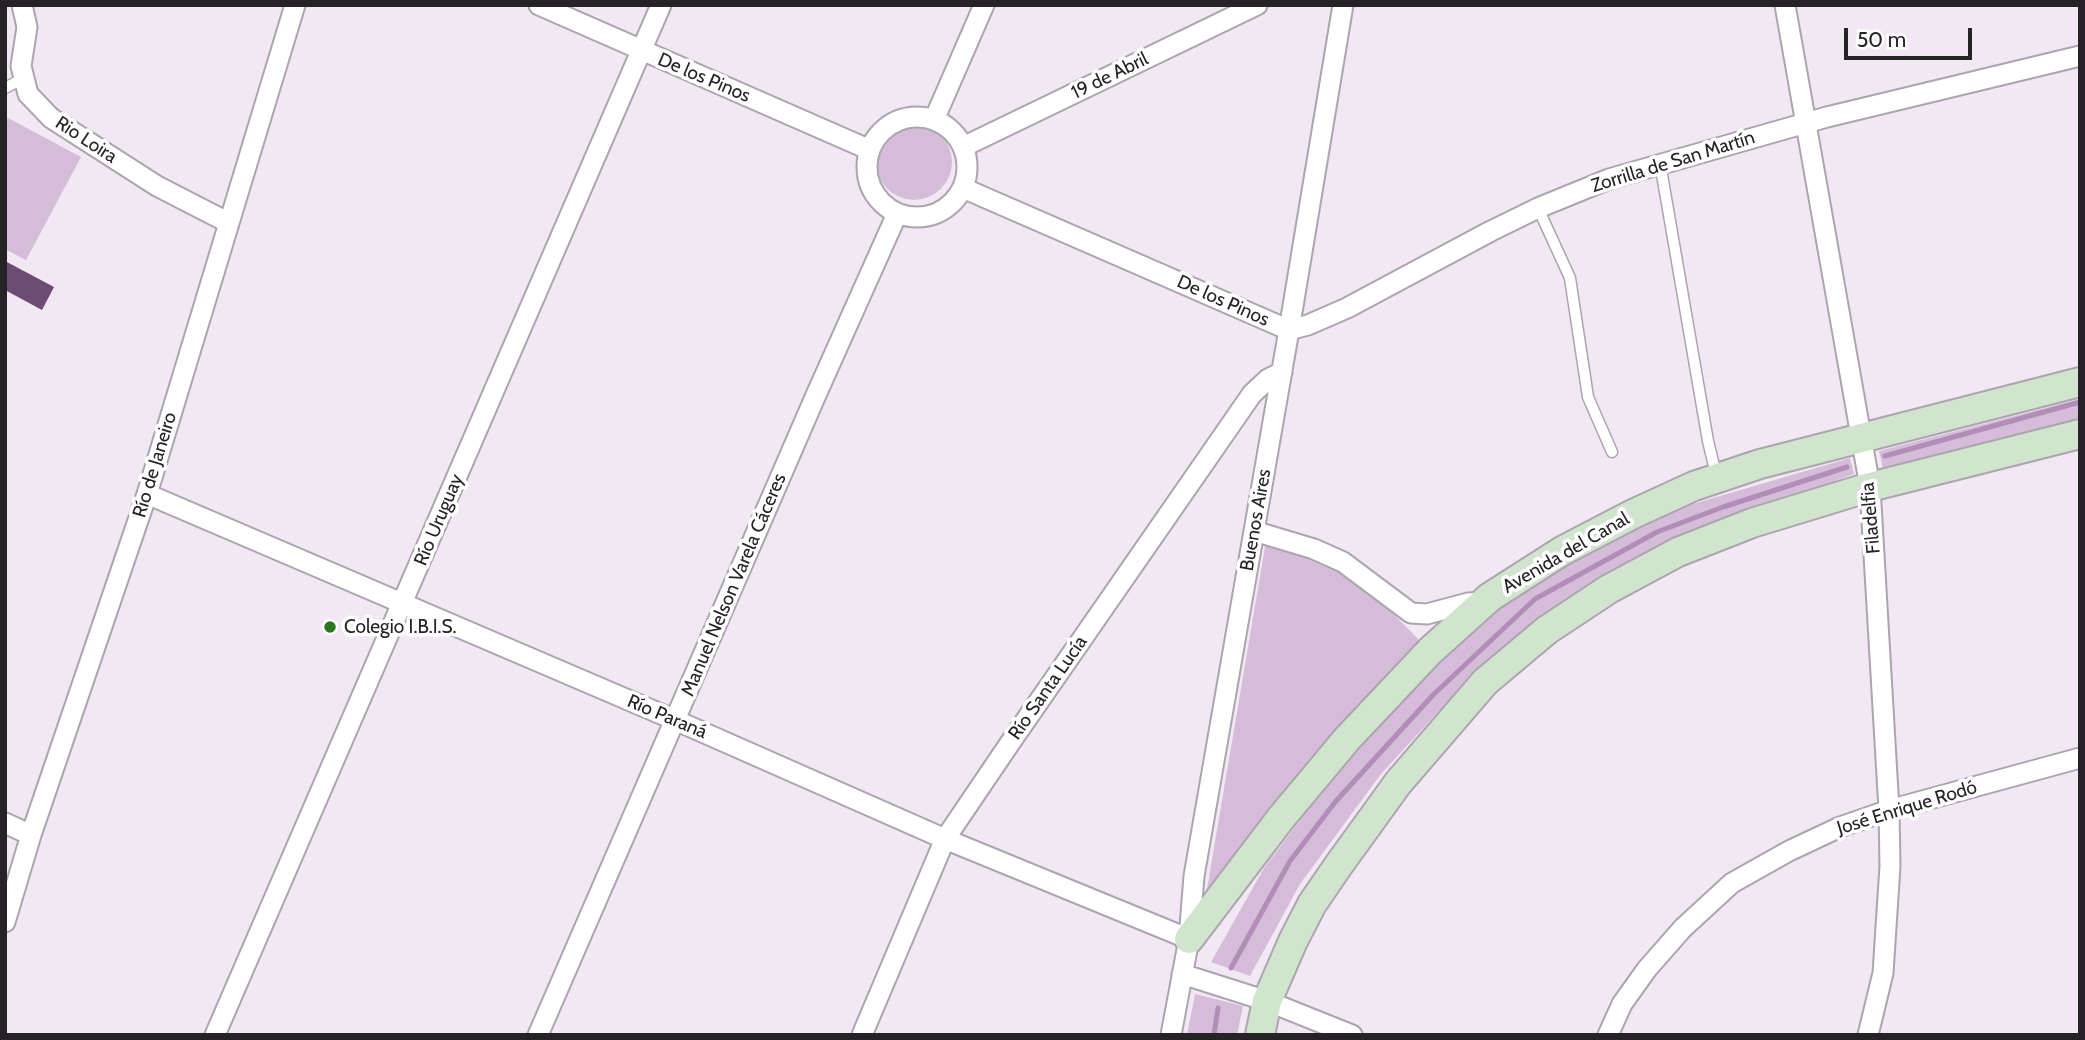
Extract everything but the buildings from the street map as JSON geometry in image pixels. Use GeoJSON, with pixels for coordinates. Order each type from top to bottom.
{"type":"FeatureCollection","features":[{"type":"Feature","properties":{"kind":"street"},"geometry":{"type":"LineString","coordinates":[[22,5],[27,27],[21,66],[24,78]]}},
{"type":"Feature","properties":{"kind":"street","name":"Río de Janeiro"},"geometry":{"type":"LineString","coordinates":[[5,922],[31,835],[147,494],[295,5]]}},
{"type":"Feature","properties":{"kind":"street","name":"De los Pinos"},"geometry":{"type":"LineString","coordinates":[[539,5],[870,150]]}},
{"type":"Feature","properties":{"kind":"street","name":"Río Uruguay"},"geometry":{"type":"LineString","coordinates":[[215,1035],[661,5]]}},
{"type":"Feature","properties":{"kind":"street"},"geometry":{"type":"LineString","coordinates":[[934,120],[984,5]]}},
{"type":"Feature","properties":{"kind":"street","name":"19 de Abril"},"geometry":{"type":"LineString","coordinates":[[963,147],[1257,5]]}},
{"type":"Feature","properties":{"kind":"street","name":"Buenos Aires"},"geometry":{"type":"LineString","coordinates":[[1171,1035],[1189,939],[1194,876],[1290,330],[1343,5]]}},
{"type":"Feature","properties":{"kind":"street","name":"Filadelfia"},"geometry":{"type":"LineString","coordinates":[[1785,5],[1870,487],[1890,866],[1883,973],[1868,1035]]}},
{"type":"Feature","properties":{"kind":"street","name":"Zorrilla de San Martín"},"geometry":{"type":"LineString","coordinates":[[1290,330],[1347,307],[1538,208],[1609,179],[1806,123],[2080,56]]}},
{"type":"Feature","properties":{"kind":"street","name":"Rio Loira"},"geometry":{"type":"LineString","coordinates":[[24,78],[28,94],[51,118],[157,186],[229,223]]}},
{"type":"Feature","properties":{"kind":"street"},"geometry":{"type":"LineString","coordinates":[[919,117],[934,120],[946,126],[963,147],[967,174],[963,188],[955,201],[935,214],[913,218],[897,214],[884,206],[874,194],[868,180],[870,150],[877,136],[889,125],[903,119],[919,117]]}},
{"type":"Feature","properties":{"kind":"street","name":"De los Pinos"},"geometry":{"type":"LineString","coordinates":[[963,188],[1290,330]]}},
{"type":"Feature","properties":{"kind":"street","name":"Manuel Nelson Varela Cáceres"},"geometry":{"type":"LineString","coordinates":[[538,1035],[897,214]]}},
{"type":"Feature","properties":{"kind":"street","name":"Río Santa Lucía"},"geometry":{"type":"LineString","coordinates":[[862,1035],[945,839],[1252,394],[1268,379],[1282,372]]}},
{"type":"Feature","properties":{"kind":"street","name":"Avenida del Canal"},"geometry":{"type":"LineString","coordinates":[[1189,939],[1280,818],[1347,739],[1430,651],[1484,602],[1577,542],[1694,486],[1760,464],[2080,382]]}},
{"type":"Feature","properties":{"kind":"street"},"geometry":{"type":"LineString","coordinates":[[1261,1035],[1267,1001],[1312,904],[1398,783],[1485,682],[1536,638],[1609,589],[1678,552],[1752,523],[1870,487],[2080,434]]}},
{"type":"Feature","properties":{"kind":"street","name":"Río Paraná"},"geometry":{"type":"LineString","coordinates":[[147,494],[676,720],[945,839],[1189,939]]}},
{"type":"Feature","properties":{"kind":"street"},"geometry":{"type":"LineString","coordinates":[[1254,531],[1343,562],[1411,613],[1427,614],[1468,603],[1484,602]]}},
{"type":"Feature","properties":{"kind":"street","name":"José Enrique Rodó"},"geometry":{"type":"LineString","coordinates":[[1608,1035],[1622,1004],[1647,969],[1683,928],[1732,883],[1788,851],[1840,827],[1889,810],[2080,758]]}},
{"type":"Feature","properties":{"kind":"street"},"geometry":{"type":"LineString","coordinates":[[5,823],[31,835]]}},
{"type":"Feature","properties":{"kind":"street"},"geometry":{"type":"LineString","coordinates":[[1182,974],[1267,1001],[1352,1035]]}},
{"type":"Feature","properties":{"kind":"lane"},"geometry":{"type":"LineString","coordinates":[[5,88],[24,78]]}},
{"type":"Feature","properties":{"kind":"lane"},"geometry":{"type":"LineString","coordinates":[[1661,163],[1708,441],[1717,478]]}},
{"type":"Feature","properties":{"kind":"lane"},"geometry":{"type":"LineString","coordinates":[[1538,208],[1570,278],[1588,397],[1612,452]]}},
{"type":"Feature","properties":{"kind":"shaded area"},"geometry":{"type":"Polygon","coordinates":[[[8,118],[81,157],[26,260],[5,249],[5,122],[8,118]]]}},
{"type":"Feature","properties":{"kind":"shaded area"},"geometry":{"type":"Polygon","coordinates":[[[914,124],[928,127],[941,135],[949,148],[952,162],[949,176],[941,189],[928,197],[914,200],[900,197],[887,189],[879,176],[876,162],[879,148],[887,135],[900,127],[914,124]]]}},
{"type":"Feature","properties":{"kind":"shaded area"},"geometry":{"type":"Polygon","coordinates":[[[2080,399],[2080,419],[1883,469],[1879,451],[2080,399]]]}},
{"type":"Feature","properties":{"kind":"shaded area"},"geometry":{"type":"Polygon","coordinates":[[[1850,458],[1854,474],[1668,543],[1545,613],[1460,688],[1381,774],[1300,884],[1250,976],[1211,962],[1264,868],[1325,787],[1422,680],[1520,589],[1655,515],[1850,458]]]}},
{"type":"Feature","properties":{"kind":"shaded area"},"geometry":{"type":"Polygon","coordinates":[[[1266,541],[1348,568],[1419,640],[1311,757],[1206,895],[1266,541]]]}},
{"type":"Feature","properties":{"kind":"shaded area"},"geometry":{"type":"Polygon","coordinates":[[[1195,994],[1243,1006],[1237,1035],[1187,1035],[1195,994]]]}},
{"type":"Feature","properties":{"kind":"waterway"},"geometry":{"type":"LineString","coordinates":[[1885,456],[2080,402]]}},
{"type":"Feature","properties":{"kind":"waterway"},"geometry":{"type":"LineString","coordinates":[[1231,968],[1290,861],[1336,801],[1433,695],[1535,599],[1657,532],[1723,507],[1847,467]]}},
{"type":"Feature","properties":{"kind":"waterway"},"geometry":{"type":"LineString","coordinates":[[1214,1035],[1218,1008]]}},
{"type":"Feature","properties":{"kind":"place","name":"Colegio I.B.I.S."},"geometry":{"type":"Point","coordinates":[330,627]}}]}
